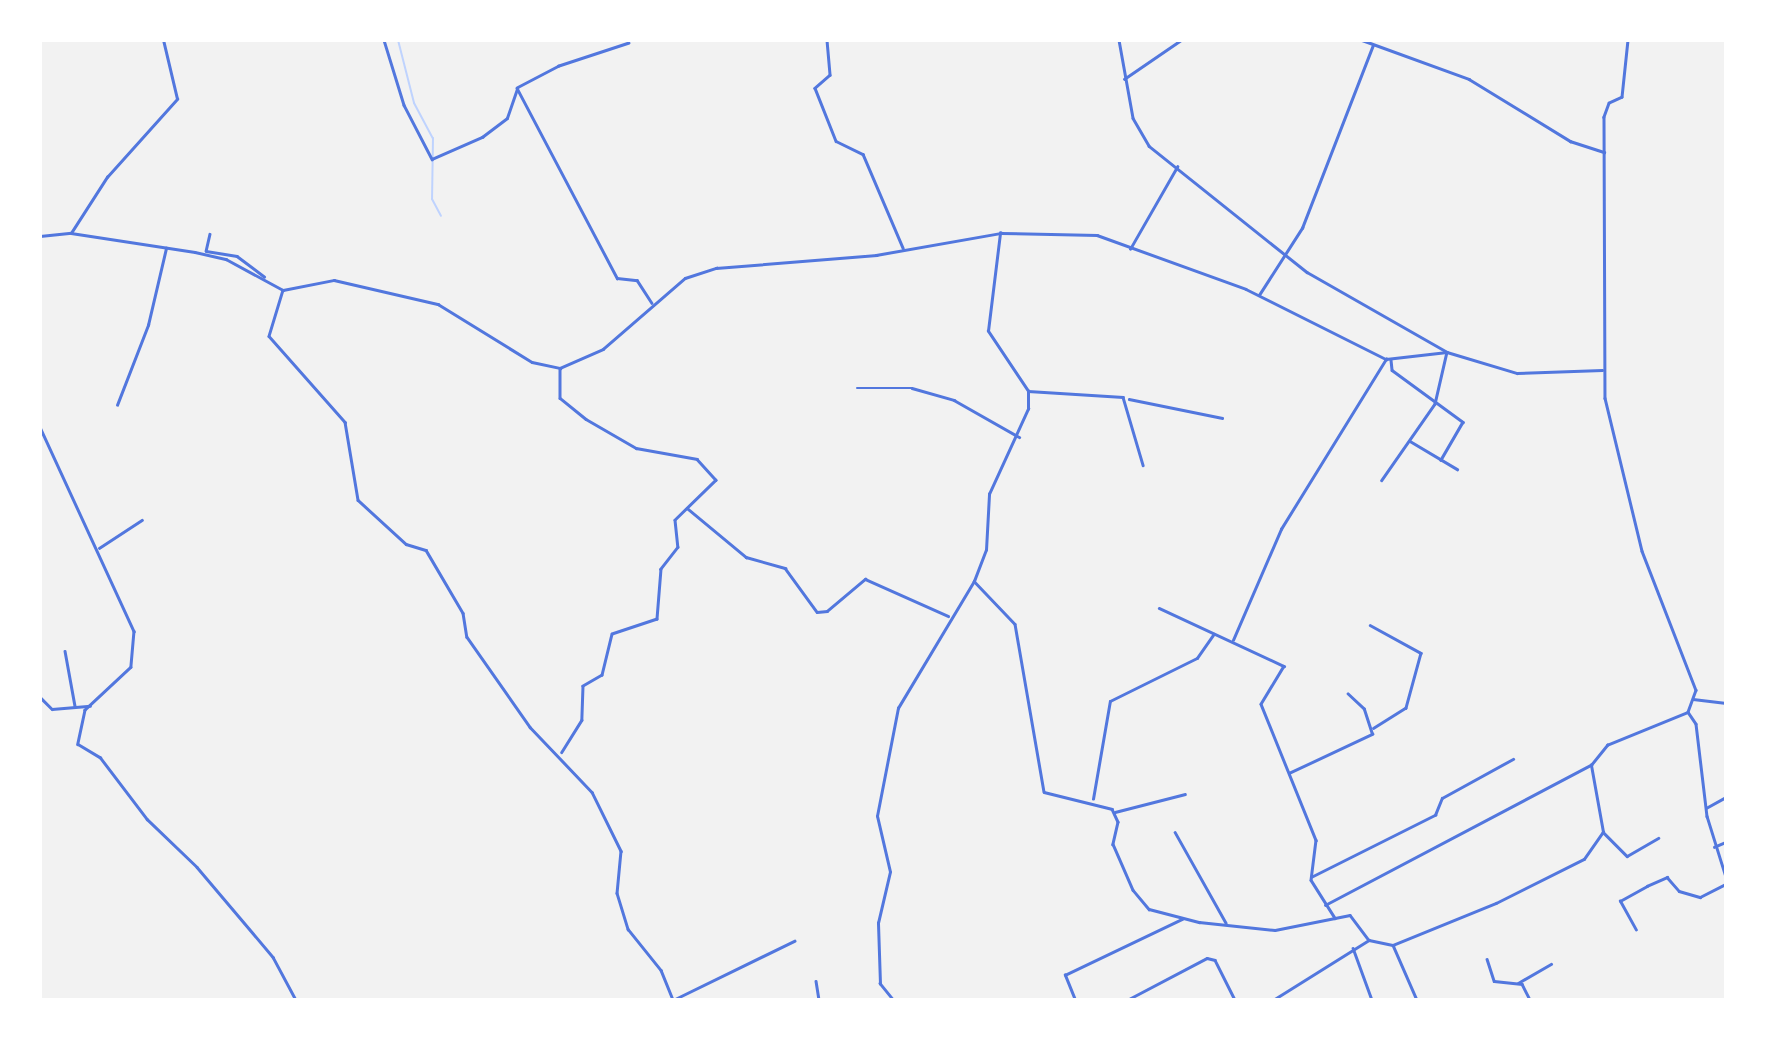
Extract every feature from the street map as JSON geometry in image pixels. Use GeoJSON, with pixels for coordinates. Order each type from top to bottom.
{"type":"FeatureCollection","features":[{"type":"Feature","properties":{"kind":"street"},"geometry":{"type":"LineString","coordinates":[[71,233],[107,177],[177,99],[163,40]]}},
{"type":"Feature","properties":{"kind":"street"},"geometry":{"type":"LineString","coordinates":[[384,40],[404,105],[432,159],[438,160],[506,118],[517,89],[559,66],[628,42],[667,40]]}},
{"type":"Feature","properties":{"kind":"street"},"geometry":{"type":"LineString","coordinates":[[827,40],[830,75],[816,83],[820,100],[836,141],[863,154],[903,248]]}},
{"type":"Feature","properties":{"kind":"street"},"geometry":{"type":"LineString","coordinates":[[1119,40],[1124,79],[1149,146],[1286,257],[1447,352],[1517,373],[1602,370]]}},
{"type":"Feature","properties":{"kind":"street"},"geometry":{"type":"LineString","coordinates":[[1124,79],[1181,40]]}},
{"type":"Feature","properties":{"kind":"street"},"geometry":{"type":"LineString","coordinates":[[1362,40],[1469,79],[1559,135],[1604,152]]}},
{"type":"Feature","properties":{"kind":"street"},"geometry":{"type":"LineString","coordinates":[[1325,906],[1591,765],[1606,745],[1688,712],[1693,699],[1696,690],[1642,551],[1602,370],[1608,355],[1604,117],[1609,103],[1622,97],[1629,40]]}},
{"type":"Feature","properties":{"kind":"street"},"geometry":{"type":"LineString","coordinates":[[1259,295],[1286,257],[1373,45]]}},
{"type":"Feature","properties":{"kind":"street"},"geometry":{"type":"LineString","coordinates":[[517,89],[617,278],[637,280],[652,303]]}},
{"type":"Feature","properties":{"kind":"street"},"geometry":{"type":"LineString","coordinates":[[1130,249],[1177,167]]}},
{"type":"Feature","properties":{"kind":"street"},"geometry":{"type":"LineString","coordinates":[[40,236],[71,233],[166,248],[226,260],[266,279]]}},
{"type":"Feature","properties":{"kind":"street"},"geometry":{"type":"LineString","coordinates":[[893,1000],[887,999],[880,984],[879,942],[890,872],[877,816],[884,770],[898,708],[948,616],[974,581],[986,550],[989,494],[1019,437],[1028,391],[988,331],[1000,233]]}},
{"type":"Feature","properties":{"kind":"street"},"geometry":{"type":"LineString","coordinates":[[211,234],[206,251],[237,256],[283,290],[334,280],[438,304],[532,362],[560,368],[603,349],[652,303],[685,278],[746,261],[856,258],[1000,233],[1097,234],[1130,249],[1259,295],[1386,359],[1447,352]]}},
{"type":"Feature","properties":{"kind":"street"},"geometry":{"type":"LineString","coordinates":[[117,405],[148,325],[166,248]]}},
{"type":"Feature","properties":{"kind":"street"},"geometry":{"type":"LineString","coordinates":[[283,290],[269,336],[345,422],[358,500],[405,544],[426,550],[463,613],[467,637],[530,727],[561,754],[614,835],[621,851],[622,913],[673,1000],[794,941]]}},
{"type":"Feature","properties":{"kind":"street"},"geometry":{"type":"LineString","coordinates":[[1382,480],[1435,404],[1447,352]]}},
{"type":"Feature","properties":{"kind":"street"},"geometry":{"type":"LineString","coordinates":[[1233,640],[1282,529],[1386,359]]}},
{"type":"Feature","properties":{"kind":"street"},"geometry":{"type":"LineString","coordinates":[[1391,360],[1392,370],[1463,422],[1441,460]]}},
{"type":"Feature","properties":{"kind":"street"},"geometry":{"type":"LineString","coordinates":[[560,368],[560,398],[586,419],[636,448],[684,454],[707,466],[716,480],[675,520],[678,547],[661,569],[657,620],[612,634],[602,675],[583,686],[582,720],[561,754]]}},
{"type":"Feature","properties":{"kind":"street"},"geometry":{"type":"LineString","coordinates":[[857,388],[912,388],[954,400],[1019,437]]}},
{"type":"Feature","properties":{"kind":"street"},"geometry":{"type":"LineString","coordinates":[[1028,391],[1125,399],[1222,418]]}},
{"type":"Feature","properties":{"kind":"street"},"geometry":{"type":"LineString","coordinates":[[1125,399],[1143,465]]}},
{"type":"Feature","properties":{"kind":"street"},"geometry":{"type":"LineString","coordinates":[[40,427],[99,548],[134,631],[135,647],[131,667],[90,706],[78,744],[100,757],[147,819],[197,867],[273,957],[296,1000]]}},
{"type":"Feature","properties":{"kind":"street"},"geometry":{"type":"LineString","coordinates":[[1410,441],[1457,469]]}},
{"type":"Feature","properties":{"kind":"street"},"geometry":{"type":"LineString","coordinates":[[686,507],[746,557],[785,568],[817,612],[827,611],[865,579],[948,616]]}},
{"type":"Feature","properties":{"kind":"street"},"geometry":{"type":"LineString","coordinates":[[99,548],[142,520]]}},
{"type":"Feature","properties":{"kind":"street"},"geometry":{"type":"LineString","coordinates":[[974,581],[1015,624],[1044,792],[1093,799],[1115,812],[1185,794]]}},
{"type":"Feature","properties":{"kind":"street"},"geometry":{"type":"LineString","coordinates":[[1159,608],[1233,640],[1284,666],[1261,704],[1316,840],[1311,877],[1325,906],[1335,918]]}},
{"type":"Feature","properties":{"kind":"street"},"geometry":{"type":"LineString","coordinates":[[1289,773],[1406,708],[1421,653],[1370,625]]}},
{"type":"Feature","properties":{"kind":"street"},"geometry":{"type":"LineString","coordinates":[[1093,799],[1110,701],[1197,658],[1215,633]]}},
{"type":"Feature","properties":{"kind":"street"},"geometry":{"type":"LineString","coordinates":[[65,651],[75,706]]}},
{"type":"Feature","properties":{"kind":"street"},"geometry":{"type":"LineString","coordinates":[[1348,694],[1374,728]]}},
{"type":"Feature","properties":{"kind":"street"},"geometry":{"type":"LineString","coordinates":[[40,697],[52,709],[90,706]]}},
{"type":"Feature","properties":{"kind":"street"},"geometry":{"type":"LineString","coordinates":[[1693,699],[1726,702]]}},
{"type":"Feature","properties":{"kind":"street"},"geometry":{"type":"LineString","coordinates":[[1688,712],[1696,724],[1706,808],[1714,847],[1726,877]]}},
{"type":"Feature","properties":{"kind":"street"},"geometry":{"type":"LineString","coordinates":[[1311,877],[1435,815],[1442,798],[1513,759]]}},
{"type":"Feature","properties":{"kind":"street"},"geometry":{"type":"LineString","coordinates":[[1591,765],[1603,832],[1627,856],[1658,838]]}},
{"type":"Feature","properties":{"kind":"street"},"geometry":{"type":"LineString","coordinates":[[1706,808],[1726,797]]}},
{"type":"Feature","properties":{"kind":"street"},"geometry":{"type":"LineString","coordinates":[[1115,812],[1113,844],[1133,890],[1149,909],[1182,919],[1275,930],[1354,916],[1369,940]]}},
{"type":"Feature","properties":{"kind":"street"},"geometry":{"type":"LineString","coordinates":[[1175,832],[1226,923]]}},
{"type":"Feature","properties":{"kind":"street"},"geometry":{"type":"LineString","coordinates":[[1273,1000],[1369,940],[1394,945],[1561,874],[1584,859],[1603,832]]}},
{"type":"Feature","properties":{"kind":"street"},"geometry":{"type":"LineString","coordinates":[[1714,847],[1726,842]]}},
{"type":"Feature","properties":{"kind":"street"},"geometry":{"type":"LineString","coordinates":[[1636,930],[1620,901],[1647,886],[1667,877],[1679,891],[1700,897],[1726,884]]}},
{"type":"Feature","properties":{"kind":"street"},"geometry":{"type":"LineString","coordinates":[[1075,1000],[1065,975],[1182,919]]}},
{"type":"Feature","properties":{"kind":"street"},"geometry":{"type":"LineString","coordinates":[[1394,945],[1416,1000]]}},
{"type":"Feature","properties":{"kind":"street"},"geometry":{"type":"LineString","coordinates":[[1353,948],[1372,1000]]}},
{"type":"Feature","properties":{"kind":"street"},"geometry":{"type":"LineString","coordinates":[[1127,1000],[1206,957],[1215,960],[1235,1000]]}},
{"type":"Feature","properties":{"kind":"street"},"geometry":{"type":"LineString","coordinates":[[1487,959],[1494,981],[1518,982],[1551,964]]}},
{"type":"Feature","properties":{"kind":"street"},"geometry":{"type":"LineString","coordinates":[[816,981],[819,1000]]}},
{"type":"Feature","properties":{"kind":"street"},"geometry":{"type":"LineString","coordinates":[[1518,982],[1530,1000]]}},
{"type":"Feature","properties":{"kind":"waterway"},"geometry":{"type":"LineString","coordinates":[[398,40],[414,103],[433,138],[432,199],[441,216]]}}]}
